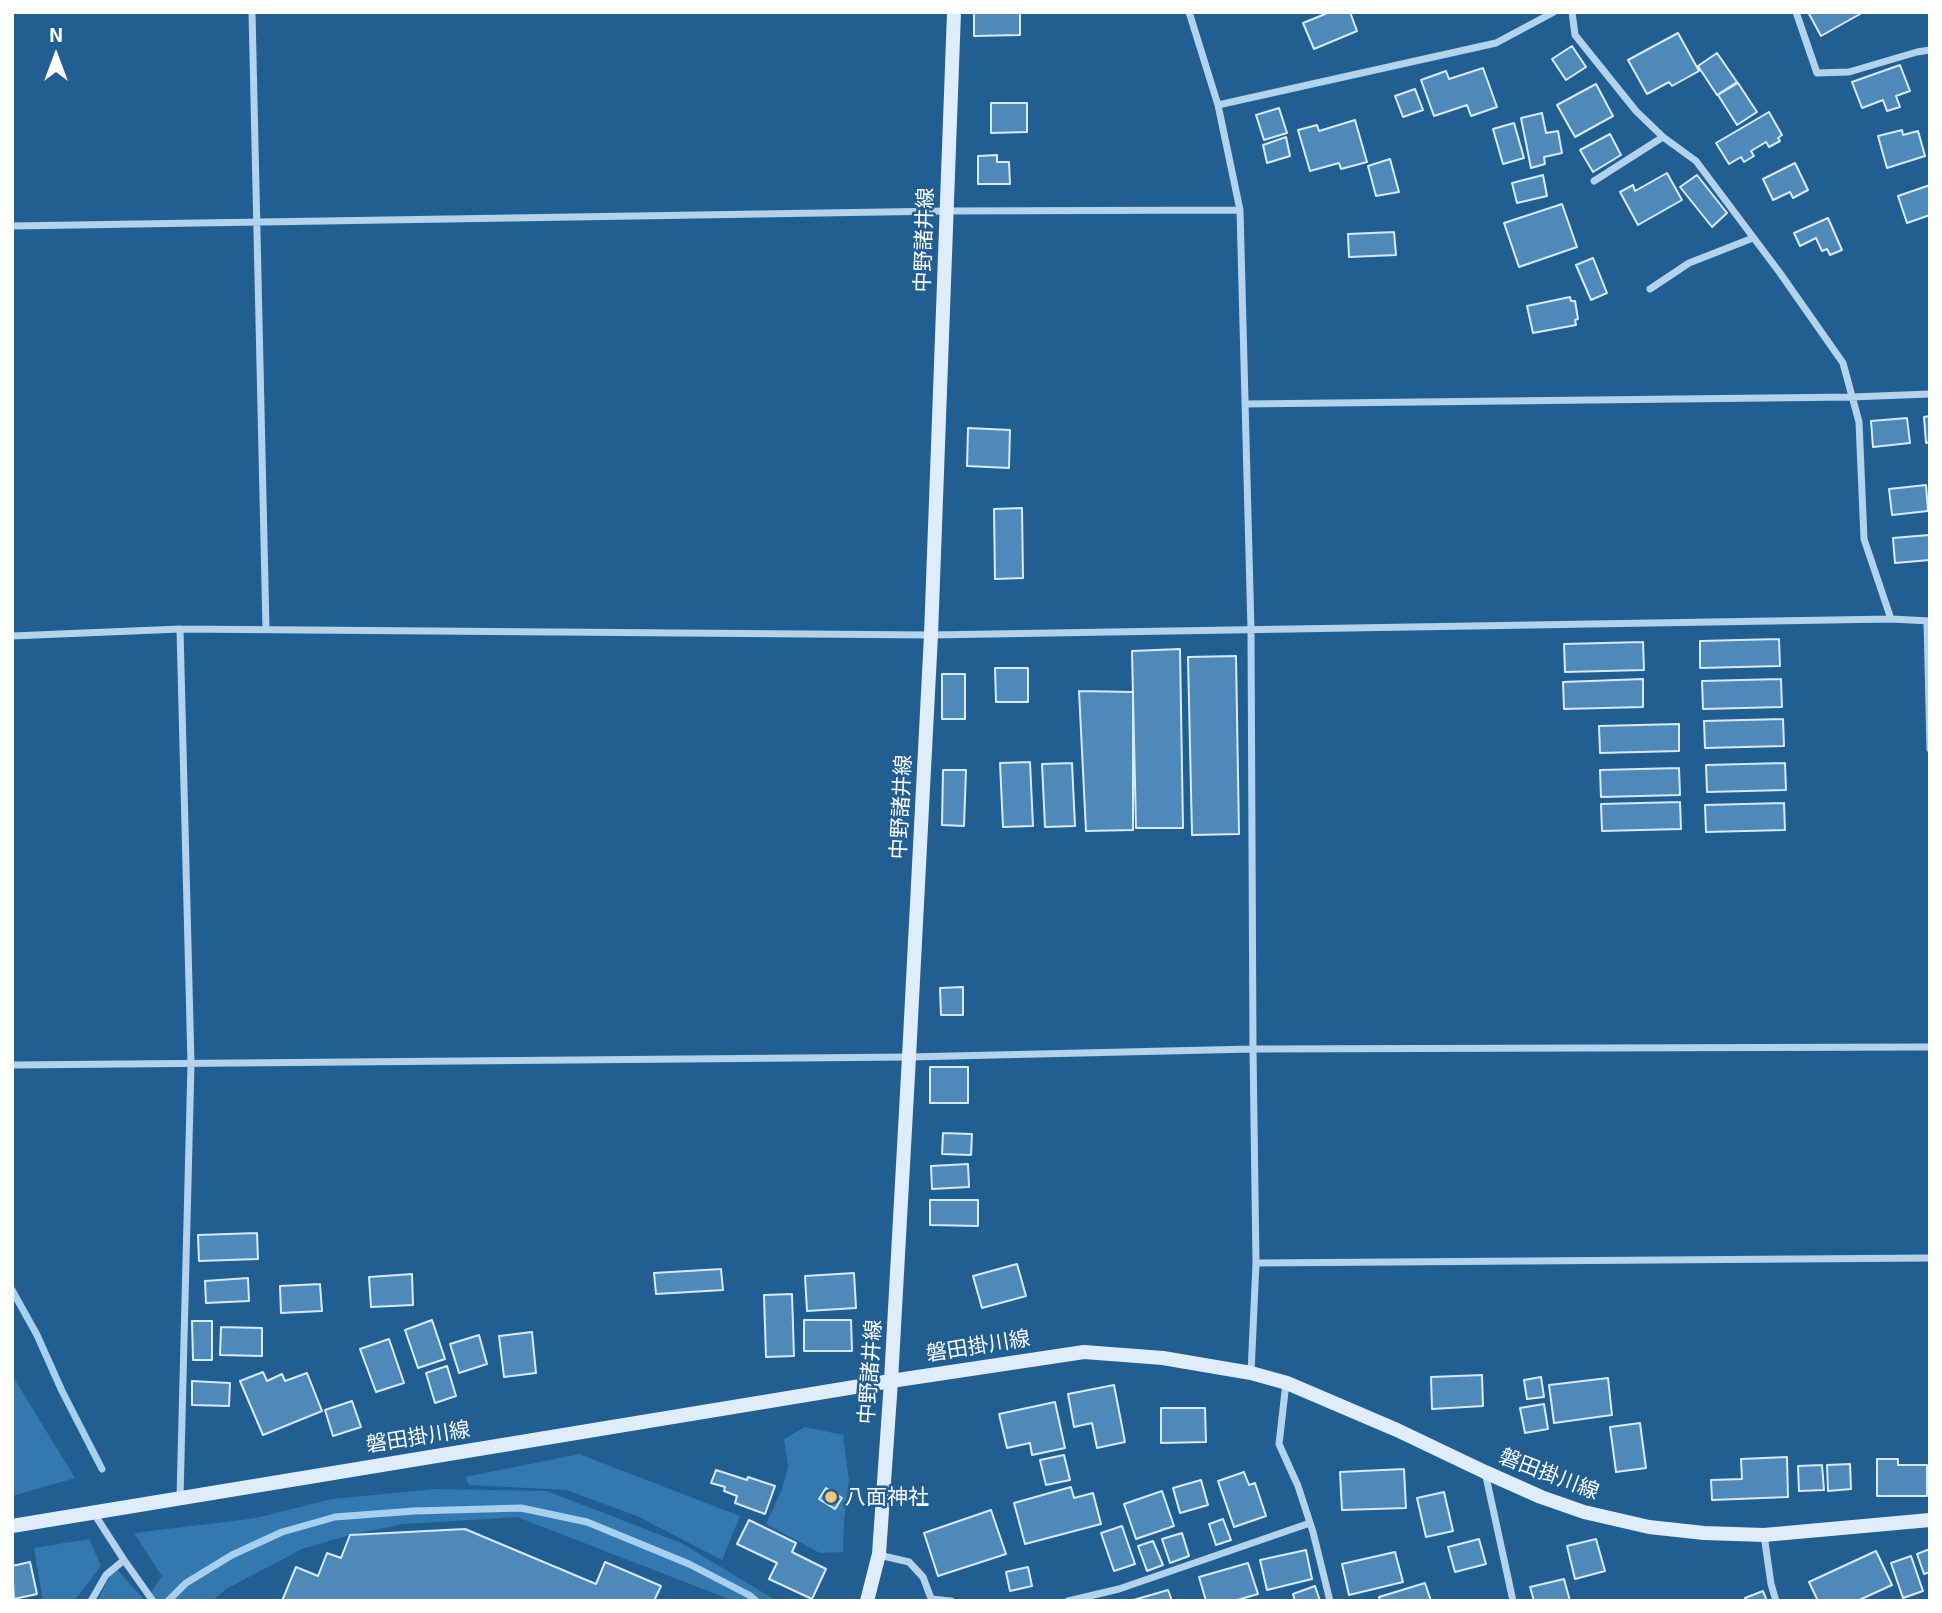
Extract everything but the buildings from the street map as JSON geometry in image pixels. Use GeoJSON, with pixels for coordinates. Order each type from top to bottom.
{"type":"FeatureCollection","features":[{"type":"Feature","properties":{"kind":"main road","name":"中野諸井線"},"geometry":{"type":"LineString","coordinates":[[867,1601],[879,1554],[909,1057],[932,635],[954,12]]}},
{"type":"Feature","properties":{"kind":"main road","name":"磐田掛川線"},"geometry":{"type":"LineString","coordinates":[[12,1526],[891,1381],[1084,1352],[1163,1358],[1251,1373],[1286,1382],[1541,1497],[1611,1519],[1649,1527],[1704,1533],[1763,1535],[1930,1520]]}},
{"type":"Feature","properties":{"kind":"street"},"geometry":{"type":"LineString","coordinates":[[252,12],[266,629]]}},
{"type":"Feature","properties":{"kind":"street"},"geometry":{"type":"LineString","coordinates":[[1189,12],[1219,105],[1240,209],[1251,630],[1256,1264],[1251,1373]]}},
{"type":"Feature","properties":{"kind":"street"},"geometry":{"type":"LineString","coordinates":[[1219,105],[1496,43],[1554,12]]}},
{"type":"Feature","properties":{"kind":"street"},"geometry":{"type":"LineString","coordinates":[[1572,12],[1574,35],[1636,111],[1663,137],[1696,161],[1843,363],[1859,422],[1864,538],[1891,619]]}},
{"type":"Feature","properties":{"kind":"street"},"geometry":{"type":"LineString","coordinates":[[1797,12],[1817,73],[1849,72],[1930,50]]}},
{"type":"Feature","properties":{"kind":"street"},"geometry":{"type":"LineString","coordinates":[[1594,181],[1663,137]]}},
{"type":"Feature","properties":{"kind":"street"},"geometry":{"type":"LineString","coordinates":[[12,226],[1240,209]]}},
{"type":"Feature","properties":{"kind":"street"},"geometry":{"type":"LineString","coordinates":[[1650,289],[1689,262],[1753,238]]}},
{"type":"Feature","properties":{"kind":"street"},"geometry":{"type":"LineString","coordinates":[[1245,404],[1930,394]]}},
{"type":"Feature","properties":{"kind":"street"},"geometry":{"type":"LineString","coordinates":[[12,636],[180,629],[932,635],[1891,619],[1928,621],[1930,749]]}},
{"type":"Feature","properties":{"kind":"street"},"geometry":{"type":"LineString","coordinates":[[180,629],[191,1064],[180,1497]]}},
{"type":"Feature","properties":{"kind":"street"},"geometry":{"type":"LineString","coordinates":[[12,1065],[909,1057],[1253,1049],[1930,1047]]}},
{"type":"Feature","properties":{"kind":"street"},"geometry":{"type":"LineString","coordinates":[[1256,1264],[1930,1258]]}},
{"type":"Feature","properties":{"kind":"street"},"geometry":{"type":"LineString","coordinates":[[1286,1382],[1279,1444],[1298,1486],[1330,1601]]}},
{"type":"Feature","properties":{"kind":"street"},"geometry":{"type":"LineString","coordinates":[[1485,1472],[1513,1601]]}},
{"type":"Feature","properties":{"kind":"street"},"geometry":{"type":"LineString","coordinates":[[93,1512],[153,1601]]}},
{"type":"Feature","properties":{"kind":"street"},"geometry":{"type":"LineString","coordinates":[[1068,1601],[1119,1589],[1310,1523]]}},
{"type":"Feature","properties":{"kind":"street"},"geometry":{"type":"LineString","coordinates":[[1763,1535],[1776,1601]]}},
{"type":"Feature","properties":{"kind":"street"},"geometry":{"type":"LineString","coordinates":[[879,1554],[909,1562],[923,1577],[931,1600],[951,1601]]}},
{"type":"Feature","properties":{"kind":"street"},"geometry":{"type":"LineString","coordinates":[[91,1601],[106,1575],[124,1560]]}},
{"type":"Feature","properties":{"kind":"shaded area"},"geometry":{"type":"Polygon","coordinates":[[[12,1375],[75,1478],[12,1496],[12,1375]]]}},
{"type":"Feature","properties":{"kind":"shaded area"},"geometry":{"type":"Polygon","coordinates":[[[805,1427],[843,1435],[849,1480],[843,1552],[820,1553],[766,1524],[782,1489],[788,1467],[784,1439],[805,1427]]]}},
{"type":"Feature","properties":{"kind":"shaded area"},"geometry":{"type":"Polygon","coordinates":[[[579,1454],[740,1516],[722,1560],[637,1516],[567,1490],[469,1485],[465,1477],[579,1454]]]}},
{"type":"Feature","properties":{"kind":"shaded area"},"geometry":{"type":"Polygon","coordinates":[[[435,1489],[547,1491],[681,1543],[777,1601],[734,1601],[517,1517],[403,1524],[350,1535],[302,1549],[226,1589],[212,1601],[145,1601],[162,1576],[134,1533],[256,1518],[332,1499],[435,1489]]]}},
{"type":"Feature","properties":{"kind":"shaded area"},"geometry":{"type":"Polygon","coordinates":[[[89,1539],[101,1566],[74,1601],[43,1601],[34,1548],[89,1539]]]}},
{"type":"Feature","properties":{"kind":"shaded area"},"geometry":{"type":"Polygon","coordinates":[[[115,1567],[145,1601],[97,1601],[115,1567]]]}},
{"type":"Feature","properties":{"kind":"waterway"},"geometry":{"type":"LineString","coordinates":[[12,1290],[37,1335],[102,1469]]}},
{"type":"Feature","properties":{"kind":"waterway"},"geometry":{"type":"LineString","coordinates":[[168,1601],[186,1583],[232,1555],[282,1532],[335,1517],[414,1511],[521,1508],[587,1522],[689,1564],[756,1601]]}},
{"type":"Feature","properties":{"kind":"place","name":"八面神社"},"geometry":{"type":"Point","coordinates":[831,1497]}}]}
